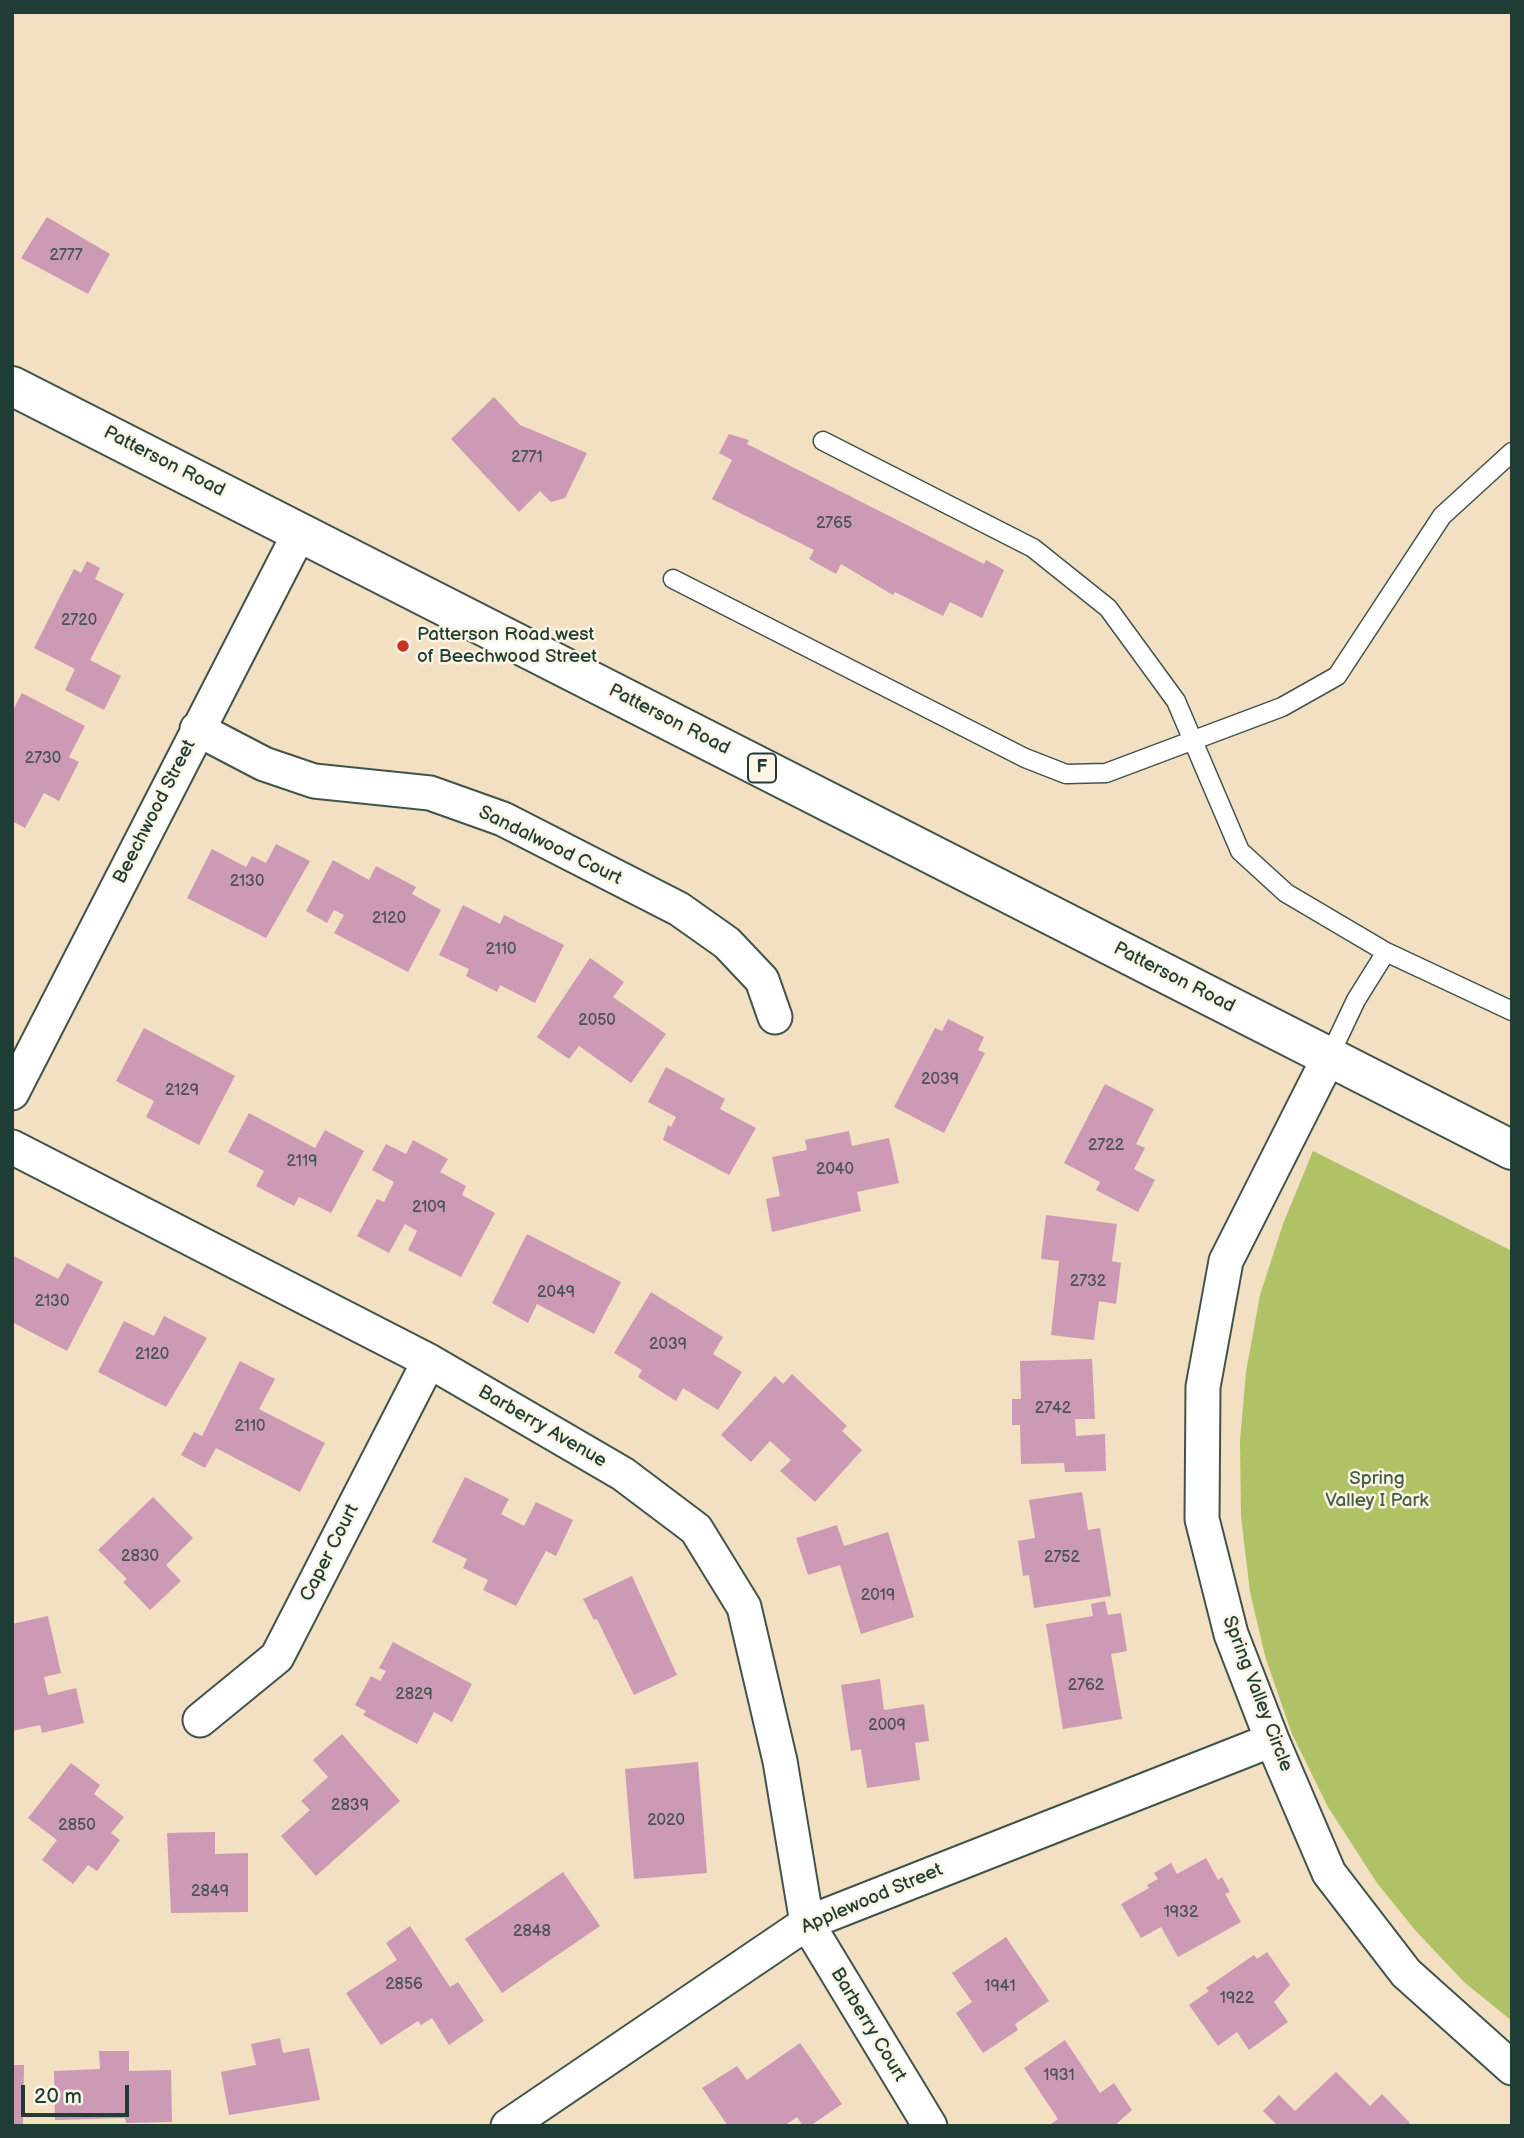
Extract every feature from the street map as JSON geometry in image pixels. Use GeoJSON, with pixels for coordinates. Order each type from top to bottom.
{"type":"FeatureCollection","features":[{"type":"Feature","properties":{"kind":"main road","name":"Patterson Road"},"geometry":{"type":"LineString","coordinates":[[12,386],[1512,1150]]}},
{"type":"Feature","properties":{"kind":"street","name":"Beechwood Street"},"geometry":{"type":"LineString","coordinates":[[12,1093],[300,532]]}},
{"type":"Feature","properties":{"kind":"street","name":"Sandalwood Court"},"geometry":{"type":"LineString","coordinates":[[197,729],[264,764],[314,781],[430,793],[503,819],[679,909],[727,943],[762,980],[775,1017]]}},
{"type":"Feature","properties":{"kind":"street","name":"Spring Valley Circle"},"geometry":{"type":"LineString","coordinates":[[1329,1057],[1226,1261],[1203,1387],[1202,1519],[1231,1634],[1272,1740],[1329,1873],[1406,1973],[1512,2068]]}},
{"type":"Feature","properties":{"kind":"street","name":"Barberry Avenue"},"geometry":{"type":"LineString","coordinates":[[12,1147],[429,1361],[623,1474],[696,1529],[744,1607],[780,1761],[807,1923]]}},
{"type":"Feature","properties":{"kind":"street","name":"Caper Court"},"geometry":{"type":"LineString","coordinates":[[200,1720],[277,1657],[429,1361]]}},
{"type":"Feature","properties":{"kind":"street","name":"Applewood Street"},"geometry":{"type":"LineString","coordinates":[[508,2126],[807,1923],[1272,1740]]}},
{"type":"Feature","properties":{"kind":"street","name":"Barberry Court"},"geometry":{"type":"LineString","coordinates":[[807,1923],[930,2126]]}},
{"type":"Feature","properties":{"kind":"lane"},"geometry":{"type":"LineString","coordinates":[[824,441],[1034,548],[1108,608],[1176,701],[1240,850],[1286,893],[1386,952],[1512,1011]]}},
{"type":"Feature","properties":{"kind":"lane"},"geometry":{"type":"LineString","coordinates":[[674,579],[1025,758],[1066,774],[1105,773],[1282,707],[1337,676],[1442,516],[1512,452]]}},
{"type":"Feature","properties":{"kind":"lane"},"geometry":{"type":"LineString","coordinates":[[1329,1057],[1356,1000],[1386,952]]}},
{"type":"Feature","properties":{"kind":"green space","name":"Spring Valley I Park"},"geometry":{"type":"Polygon","coordinates":[[[1313,1151],[1512,1251],[1512,2021],[1464,1982],[1415,1930],[1377,1883],[1328,1807],[1292,1734],[1265,1656],[1250,1592],[1241,1517],[1240,1441],[1246,1372],[1260,1295],[1283,1224],[1313,1151]]]}},
{"type":"Feature","properties":{"kind":"building"},"geometry":{"type":"Polygon","coordinates":[[[47,217],[110,254],[88,294],[21,258],[47,217]]]}},
{"type":"Feature","properties":{"kind":"building"},"geometry":{"type":"Polygon","coordinates":[[[494,397],[520,425],[587,453],[565,498],[551,502],[540,491],[519,512],[451,439],[494,397]]]}},
{"type":"Feature","properties":{"kind":"building"},"geometry":{"type":"Polygon","coordinates":[[[729,434],[749,440],[747,444],[984,564],[986,560],[1004,570],[982,618],[950,602],[943,616],[895,592],[893,595],[841,564],[836,574],[809,559],[814,550],[712,499],[732,460],[719,453],[729,434]]]}},
{"type":"Feature","properties":{"kind":"building"},"geometry":{"type":"Polygon","coordinates":[[[87,561],[100,568],[95,579],[124,594],[90,660],[121,676],[104,710],[65,690],[75,669],[34,648],[74,569],[81,573],[87,561]]]}},
{"type":"Feature","properties":{"kind":"building"},"geometry":{"type":"Polygon","coordinates":[[[22,693],[85,726],[69,757],[79,762],[59,801],[44,793],[25,828],[12,821],[12,712],[22,693]]]}},
{"type":"Feature","properties":{"kind":"building"},"geometry":{"type":"Polygon","coordinates":[[[276,844],[310,861],[266,938],[187,898],[212,849],[246,867],[252,856],[266,863],[276,844]]]}},
{"type":"Feature","properties":{"kind":"building"},"geometry":{"type":"Polygon","coordinates":[[[333,860],[369,880],[376,866],[416,887],[412,894],[441,910],[408,972],[334,933],[344,915],[334,910],[327,923],[306,911],[333,860]]]}},
{"type":"Feature","properties":{"kind":"building"},"geometry":{"type":"Polygon","coordinates":[[[463,905],[500,924],[504,915],[564,945],[535,1003],[500,985],[497,992],[466,976],[469,969],[439,955],[463,905]]]}},
{"type":"Feature","properties":{"kind":"building"},"geometry":{"type":"Polygon","coordinates":[[[590,958],[624,982],[613,997],[666,1034],[631,1083],[579,1046],[569,1059],[537,1037],[590,958]]]}},
{"type":"Feature","properties":{"kind":"building"},"geometry":{"type":"Polygon","coordinates":[[[948,1019],[984,1037],[978,1050],[985,1053],[944,1133],[894,1107],[935,1028],[942,1031],[948,1019]]]}},
{"type":"Feature","properties":{"kind":"building"},"geometry":{"type":"Polygon","coordinates":[[[144,1028],[235,1076],[199,1145],[146,1117],[154,1101],[116,1081],[144,1028]]]}},
{"type":"Feature","properties":{"kind":"building"},"geometry":{"type":"Polygon","coordinates":[[[666,1067],[725,1099],[720,1109],[756,1128],[729,1175],[663,1140],[668,1125],[671,1127],[676,1117],[648,1102],[666,1067]]]}},
{"type":"Feature","properties":{"kind":"building"},"geometry":{"type":"Polygon","coordinates":[[[1105,1084],[1154,1109],[1136,1144],[1145,1148],[1134,1169],[1155,1180],[1138,1212],[1096,1190],[1100,1182],[1064,1163],[1105,1084]]]}},
{"type":"Feature","properties":{"kind":"building"},"geometry":{"type":"Polygon","coordinates":[[[249,1113],[315,1148],[325,1130],[364,1151],[331,1213],[299,1197],[294,1206],[256,1186],[264,1171],[228,1152],[249,1113]]]}},
{"type":"Feature","properties":{"kind":"building"},"geometry":{"type":"Polygon","coordinates":[[[849,1131],[852,1146],[889,1138],[899,1183],[857,1192],[861,1211],[772,1232],[766,1199],[780,1196],[772,1157],[807,1150],[805,1140],[849,1131]]]}},
{"type":"Feature","properties":{"kind":"building"},"geometry":{"type":"Polygon","coordinates":[[[413,1140],[448,1159],[440,1172],[466,1186],[462,1195],[495,1213],[461,1277],[408,1250],[417,1231],[405,1224],[389,1253],[357,1236],[377,1199],[384,1202],[394,1182],[372,1170],[386,1144],[406,1154],[413,1140]]]}},
{"type":"Feature","properties":{"kind":"building"},"geometry":{"type":"Polygon","coordinates":[[[1046,1215],[1117,1224],[1112,1261],[1121,1263],[1116,1304],[1099,1301],[1094,1340],[1051,1335],[1059,1261],[1041,1259],[1046,1215]]]}},
{"type":"Feature","properties":{"kind":"building"},"geometry":{"type":"Polygon","coordinates":[[[527,1234],[621,1282],[594,1334],[537,1304],[528,1323],[492,1303],[527,1234]]]}},
{"type":"Feature","properties":{"kind":"building"},"geometry":{"type":"Polygon","coordinates":[[[12,1255],[58,1279],[67,1263],[103,1282],[67,1351],[12,1322],[12,1255]]]}},
{"type":"Feature","properties":{"kind":"building"},"geometry":{"type":"Polygon","coordinates":[[[651,1292],[723,1337],[713,1354],[742,1372],[718,1410],[683,1388],[676,1401],[638,1377],[642,1370],[614,1353],[651,1292]]]}},
{"type":"Feature","properties":{"kind":"building"},"geometry":{"type":"Polygon","coordinates":[[[164,1316],[207,1338],[166,1407],[98,1372],[124,1321],[154,1336],[164,1316]]]}},
{"type":"Feature","properties":{"kind":"building"},"geometry":{"type":"Polygon","coordinates":[[[1092,1359],[1095,1419],[1075,1419],[1076,1436],[1105,1434],[1106,1471],[1065,1472],[1064,1463],[1021,1464],[1020,1425],[1012,1425],[1012,1399],[1021,1399],[1020,1361],[1092,1359]]]}},
{"type":"Feature","properties":{"kind":"building"},"geometry":{"type":"Polygon","coordinates":[[[240,1361],[275,1379],[259,1409],[325,1443],[300,1492],[216,1448],[205,1468],[181,1455],[194,1432],[202,1436],[240,1361]]]}},
{"type":"Feature","properties":{"kind":"building"},"geometry":{"type":"Polygon","coordinates":[[[792,1374],[847,1426],[842,1431],[862,1450],[815,1502],[780,1471],[791,1460],[770,1441],[751,1462],[721,1435],[775,1376],[783,1384],[792,1374]]]}},
{"type":"Feature","properties":{"kind":"building"},"geometry":{"type":"Polygon","coordinates":[[[465,1477],[509,1499],[501,1514],[524,1526],[536,1502],[573,1520],[556,1556],[546,1551],[516,1606],[483,1590],[488,1580],[463,1568],[467,1559],[432,1542],[465,1477]]]}},
{"type":"Feature","properties":{"kind":"building"},"geometry":{"type":"Polygon","coordinates":[[[1082,1492],[1088,1530],[1100,1528],[1111,1596],[1034,1608],[1029,1575],[1023,1576],[1018,1541],[1035,1538],[1029,1500],[1082,1492]]]}},
{"type":"Feature","properties":{"kind":"building"},"geometry":{"type":"Polygon","coordinates":[[[153,1497],[193,1538],[166,1565],[181,1581],[150,1610],[123,1582],[127,1579],[98,1550],[153,1497]]]}},
{"type":"Feature","properties":{"kind":"building"},"geometry":{"type":"Polygon","coordinates":[[[837,1525],[844,1546],[888,1532],[914,1617],[861,1634],[840,1565],[808,1575],[796,1538],[837,1525]]]}},
{"type":"Feature","properties":{"kind":"building"},"geometry":{"type":"Polygon","coordinates":[[[632,1576],[677,1675],[634,1695],[597,1619],[594,1620],[583,1599],[632,1576]]]}},
{"type":"Feature","properties":{"kind":"building"},"geometry":{"type":"Polygon","coordinates":[[[1105,1601],[1108,1615],[1121,1613],[1127,1651],[1111,1654],[1122,1719],[1063,1729],[1046,1624],[1093,1616],[1091,1604],[1105,1601]]]}},
{"type":"Feature","properties":{"kind":"building"},"geometry":{"type":"Polygon","coordinates":[[[48,1616],[61,1673],[44,1677],[48,1695],[76,1688],[84,1723],[42,1733],[40,1725],[12,1731],[12,1624],[48,1616]]]}},
{"type":"Feature","properties":{"kind":"building"},"geometry":{"type":"Polygon","coordinates":[[[393,1642],[472,1684],[452,1722],[434,1712],[417,1744],[363,1715],[366,1711],[355,1705],[371,1676],[380,1681],[386,1671],[379,1668],[393,1642]]]}},
{"type":"Feature","properties":{"kind":"building"},"geometry":{"type":"Polygon","coordinates":[[[880,1679],[884,1710],[924,1704],[929,1741],[915,1743],[920,1780],[867,1788],[861,1749],[851,1751],[841,1685],[880,1679]]]}},
{"type":"Feature","properties":{"kind":"building"},"geometry":{"type":"Polygon","coordinates":[[[342,1734],[400,1801],[316,1876],[281,1836],[310,1810],[301,1801],[328,1777],[313,1760],[342,1734]]]}},
{"type":"Feature","properties":{"kind":"building"},"geometry":{"type":"Polygon","coordinates":[[[698,1762],[707,1873],[634,1879],[625,1769],[698,1762]]]}},
{"type":"Feature","properties":{"kind":"building"},"geometry":{"type":"Polygon","coordinates":[[[71,1763],[100,1785],[94,1794],[124,1817],[111,1833],[120,1840],[97,1871],[88,1865],[73,1884],[42,1860],[57,1840],[28,1818],[71,1763]]]}},
{"type":"Feature","properties":{"kind":"building"},"geometry":{"type":"Polygon","coordinates":[[[215,1832],[215,1854],[248,1853],[248,1912],[171,1913],[167,1833],[215,1832]]]}},
{"type":"Feature","properties":{"kind":"building"},"geometry":{"type":"Polygon","coordinates":[[[1206,1858],[1218,1880],[1222,1877],[1230,1892],[1225,1894],[1241,1922],[1178,1957],[1161,1927],[1141,1938],[1121,1904],[1149,1888],[1147,1885],[1158,1879],[1154,1873],[1171,1863],[1177,1874],[1206,1858]]]}},
{"type":"Feature","properties":{"kind":"building"},"geometry":{"type":"Polygon","coordinates":[[[563,1872],[600,1926],[502,1993],[465,1939],[563,1872]]]}},
{"type":"Feature","properties":{"kind":"building"},"geometry":{"type":"Polygon","coordinates":[[[410,1926],[450,1987],[458,1982],[484,2021],[449,2045],[432,2018],[421,2025],[418,2021],[381,2045],[346,1993],[397,1960],[386,1943],[410,1926]]]}},
{"type":"Feature","properties":{"kind":"building"},"geometry":{"type":"Polygon","coordinates":[[[1006,1937],[1049,2001],[1015,2024],[1018,2030],[983,2053],[956,2013],[972,2002],[952,1973],[1006,1937]]]}},
{"type":"Feature","properties":{"kind":"building"},"geometry":{"type":"Polygon","coordinates":[[[1267,1952],[1290,1985],[1274,2002],[1288,2022],[1249,2050],[1237,2032],[1218,2046],[1189,2005],[1209,1991],[1206,1988],[1254,1955],[1257,1959],[1267,1952]]]}},
{"type":"Feature","properties":{"kind":"building"},"geometry":{"type":"Polygon","coordinates":[[[280,2038],[283,2053],[309,2048],[320,2100],[229,2115],[221,2072],[256,2065],[251,2044],[280,2038]]]}},
{"type":"Feature","properties":{"kind":"building"},"geometry":{"type":"Polygon","coordinates":[[[1065,2040],[1100,2093],[1114,2083],[1132,2110],[1114,2126],[1048,2126],[1058,2119],[1024,2068],[1065,2040]]]}},
{"type":"Feature","properties":{"kind":"building"},"geometry":{"type":"Polygon","coordinates":[[[800,2043],[842,2104],[810,2126],[803,2126],[797,2117],[784,2126],[728,2126],[702,2088],[737,2066],[747,2080],[800,2043]]]}},
{"type":"Feature","properties":{"kind":"building"},"geometry":{"type":"Polygon","coordinates":[[[99,2051],[129,2051],[129,2071],[171,2070],[172,2122],[126,2123],[125,2118],[55,2120],[54,2071],[100,2069],[99,2051]]]}},
{"type":"Feature","properties":{"kind":"building"},"geometry":{"type":"Polygon","coordinates":[[[12,2065],[24,2065],[23,2126],[12,2126],[12,2065]]]}},
{"type":"Feature","properties":{"kind":"building"},"geometry":{"type":"Polygon","coordinates":[[[1336,2072],[1370,2106],[1382,2094],[1410,2123],[1407,2126],[1278,2126],[1263,2111],[1279,2095],[1295,2111],[1336,2072]]]}},
{"type":"Feature","properties":{"kind":"place","name":"Patterson Road west of Beechwood Street"},"geometry":{"type":"Point","coordinates":[403,646]}}]}
